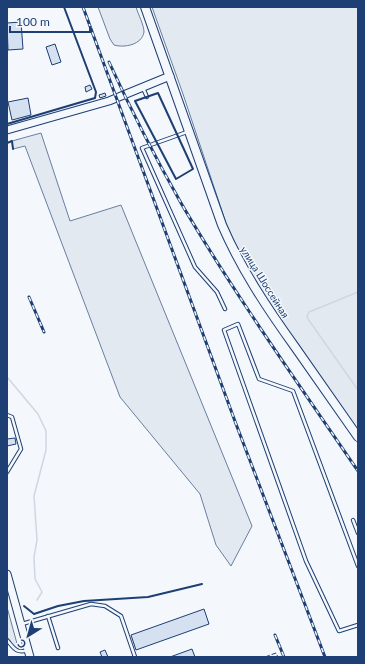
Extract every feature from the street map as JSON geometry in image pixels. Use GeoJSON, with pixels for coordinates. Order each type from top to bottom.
{"type":"FeatureCollection","features":[{"type":"Feature","properties":{"kind":"main road","name":"улица Шоссейная"},"geometry":{"type":"LineString","coordinates":[[145,7],[222,225],[243,268],[269,311],[358,437]]}},
{"type":"Feature","properties":{"kind":"main road"},"geometry":{"type":"LineString","coordinates":[[7,130],[109,101],[170,76]]}},
{"type":"Feature","properties":{"kind":"main road"},"geometry":{"type":"LineString","coordinates":[[7,574],[29,654]]}},
{"type":"Feature","properties":{"kind":"lane"},"geometry":{"type":"LineString","coordinates":[[143,88],[147,97]]}},
{"type":"Feature","properties":{"kind":"lane"},"geometry":{"type":"LineString","coordinates":[[190,131],[142,148],[195,267],[217,292],[226,309]]}},
{"type":"Feature","properties":{"kind":"lane"},"geometry":{"type":"LineString","coordinates":[[358,566],[293,391],[259,379],[238,324],[224,330],[306,561],[339,631],[358,625]]}},
{"type":"Feature","properties":{"kind":"lane"},"geometry":{"type":"LineString","coordinates":[[7,415],[12,417],[21,448],[7,472]]}},
{"type":"Feature","properties":{"kind":"lane"},"geometry":{"type":"LineString","coordinates":[[353,520],[358,533]]}},
{"type":"Feature","properties":{"kind":"lane"},"geometry":{"type":"LineString","coordinates":[[20,624],[91,604],[105,606],[121,616],[135,657]]}},
{"type":"Feature","properties":{"kind":"lane"},"geometry":{"type":"LineString","coordinates":[[48,616],[58,648]]}},
{"type":"Feature","properties":{"kind":"lane"},"geometry":{"type":"LineString","coordinates":[[7,640],[16,651],[29,654]]}},
{"type":"Feature","properties":{"kind":"shaded area"},"geometry":{"type":"Polygon","coordinates":[[[98,7],[136,7],[144,29],[143,36],[136,43],[127,46],[114,45],[110,39],[98,7]]]}},
{"type":"Feature","properties":{"kind":"shaded area"},"geometry":{"type":"Polygon","coordinates":[[[152,7],[358,7],[358,431],[271,307],[236,246],[226,223],[152,7]]]}},
{"type":"Feature","properties":{"kind":"shaded area"},"geometry":{"type":"Polygon","coordinates":[[[41,133],[70,221],[121,205],[252,526],[231,566],[216,545],[200,494],[120,397],[25,146],[13,149],[12,141],[41,133]]]}},
{"type":"Feature","properties":{"kind":"shaded area"},"geometry":{"type":"Polygon","coordinates":[[[7,607],[19,651],[7,639],[7,607]]]}},
{"type":"Feature","properties":{"kind":"building"},"geometry":{"type":"Polygon","coordinates":[[[21,22],[23,49],[8,50],[7,23],[21,22]]]}},
{"type":"Feature","properties":{"kind":"building"},"geometry":{"type":"Polygon","coordinates":[[[55,44],[61,62],[52,65],[46,47],[55,44]]]}},
{"type":"Feature","properties":{"kind":"building"},"geometry":{"type":"Polygon","coordinates":[[[90,85],[92,89],[86,92],[85,87],[90,85]]]}},
{"type":"Feature","properties":{"kind":"building"},"geometry":{"type":"Polygon","coordinates":[[[105,93],[106,96],[100,98],[99,95],[105,93]]]}},
{"type":"Feature","properties":{"kind":"building"},"geometry":{"type":"Polygon","coordinates":[[[28,98],[31,115],[12,120],[8,102],[28,98]]]}},
{"type":"Feature","properties":{"kind":"building"},"geometry":{"type":"Polygon","coordinates":[[[15,438],[16,444],[7,446],[7,439],[15,438]]]}},
{"type":"Feature","properties":{"kind":"building"},"geometry":{"type":"Polygon","coordinates":[[[204,609],[209,624],[136,650],[131,635],[204,609]]]}},
{"type":"Feature","properties":{"kind":"building"},"geometry":{"type":"Polygon","coordinates":[[[192,649],[195,657],[170,657],[192,649]]]}},
{"type":"Feature","properties":{"kind":"building"},"geometry":{"type":"Polygon","coordinates":[[[105,650],[108,657],[102,657],[100,652],[105,650]]]}},
{"type":"Feature","properties":{"kind":"waterway"},"geometry":{"type":"LineString","coordinates":[[358,292],[309,312],[307,316],[358,390]]}},
{"type":"Feature","properties":{"kind":"waterway"},"geometry":{"type":"LineString","coordinates":[[7,377],[38,414],[46,431],[46,450],[34,496],[37,540],[34,557],[35,579],[42,592],[37,600]]}},
{"type":"Feature","properties":{"kind":"railway"},"geometry":{"type":"LineString","coordinates":[[83,7],[236,424],[325,657]]}},
{"type":"Feature","properties":{"kind":"railway"},"geometry":{"type":"LineString","coordinates":[[109,62],[153,151],[181,203],[267,338],[358,471]]}},
{"type":"Feature","properties":{"kind":"railway"},"geometry":{"type":"LineString","coordinates":[[29,297],[44,332]]}},
{"type":"Feature","properties":{"kind":"railway"},"geometry":{"type":"LineString","coordinates":[[275,635],[284,657]]}},
{"type":"Feature","properties":{"kind":"fence"},"geometry":{"type":"LineString","coordinates":[[265,657],[276,653],[278,657]]}},
{"type":"Feature","properties":{"kind":"wall"},"geometry":{"type":"LineString","coordinates":[[7,124],[95,98],[96,92],[64,7]]}},
{"type":"Feature","properties":{"kind":"wall"},"geometry":{"type":"LineString","coordinates":[[158,93],[193,169],[176,179],[135,101],[158,93]]}},
{"type":"Feature","properties":{"kind":"wall"},"geometry":{"type":"LineString","coordinates":[[7,143],[12,141],[13,149]]}},
{"type":"Feature","properties":{"kind":"wall"},"geometry":{"type":"LineString","coordinates":[[24,606],[34,614],[58,606],[84,601],[148,597],[202,584]]}}]}
